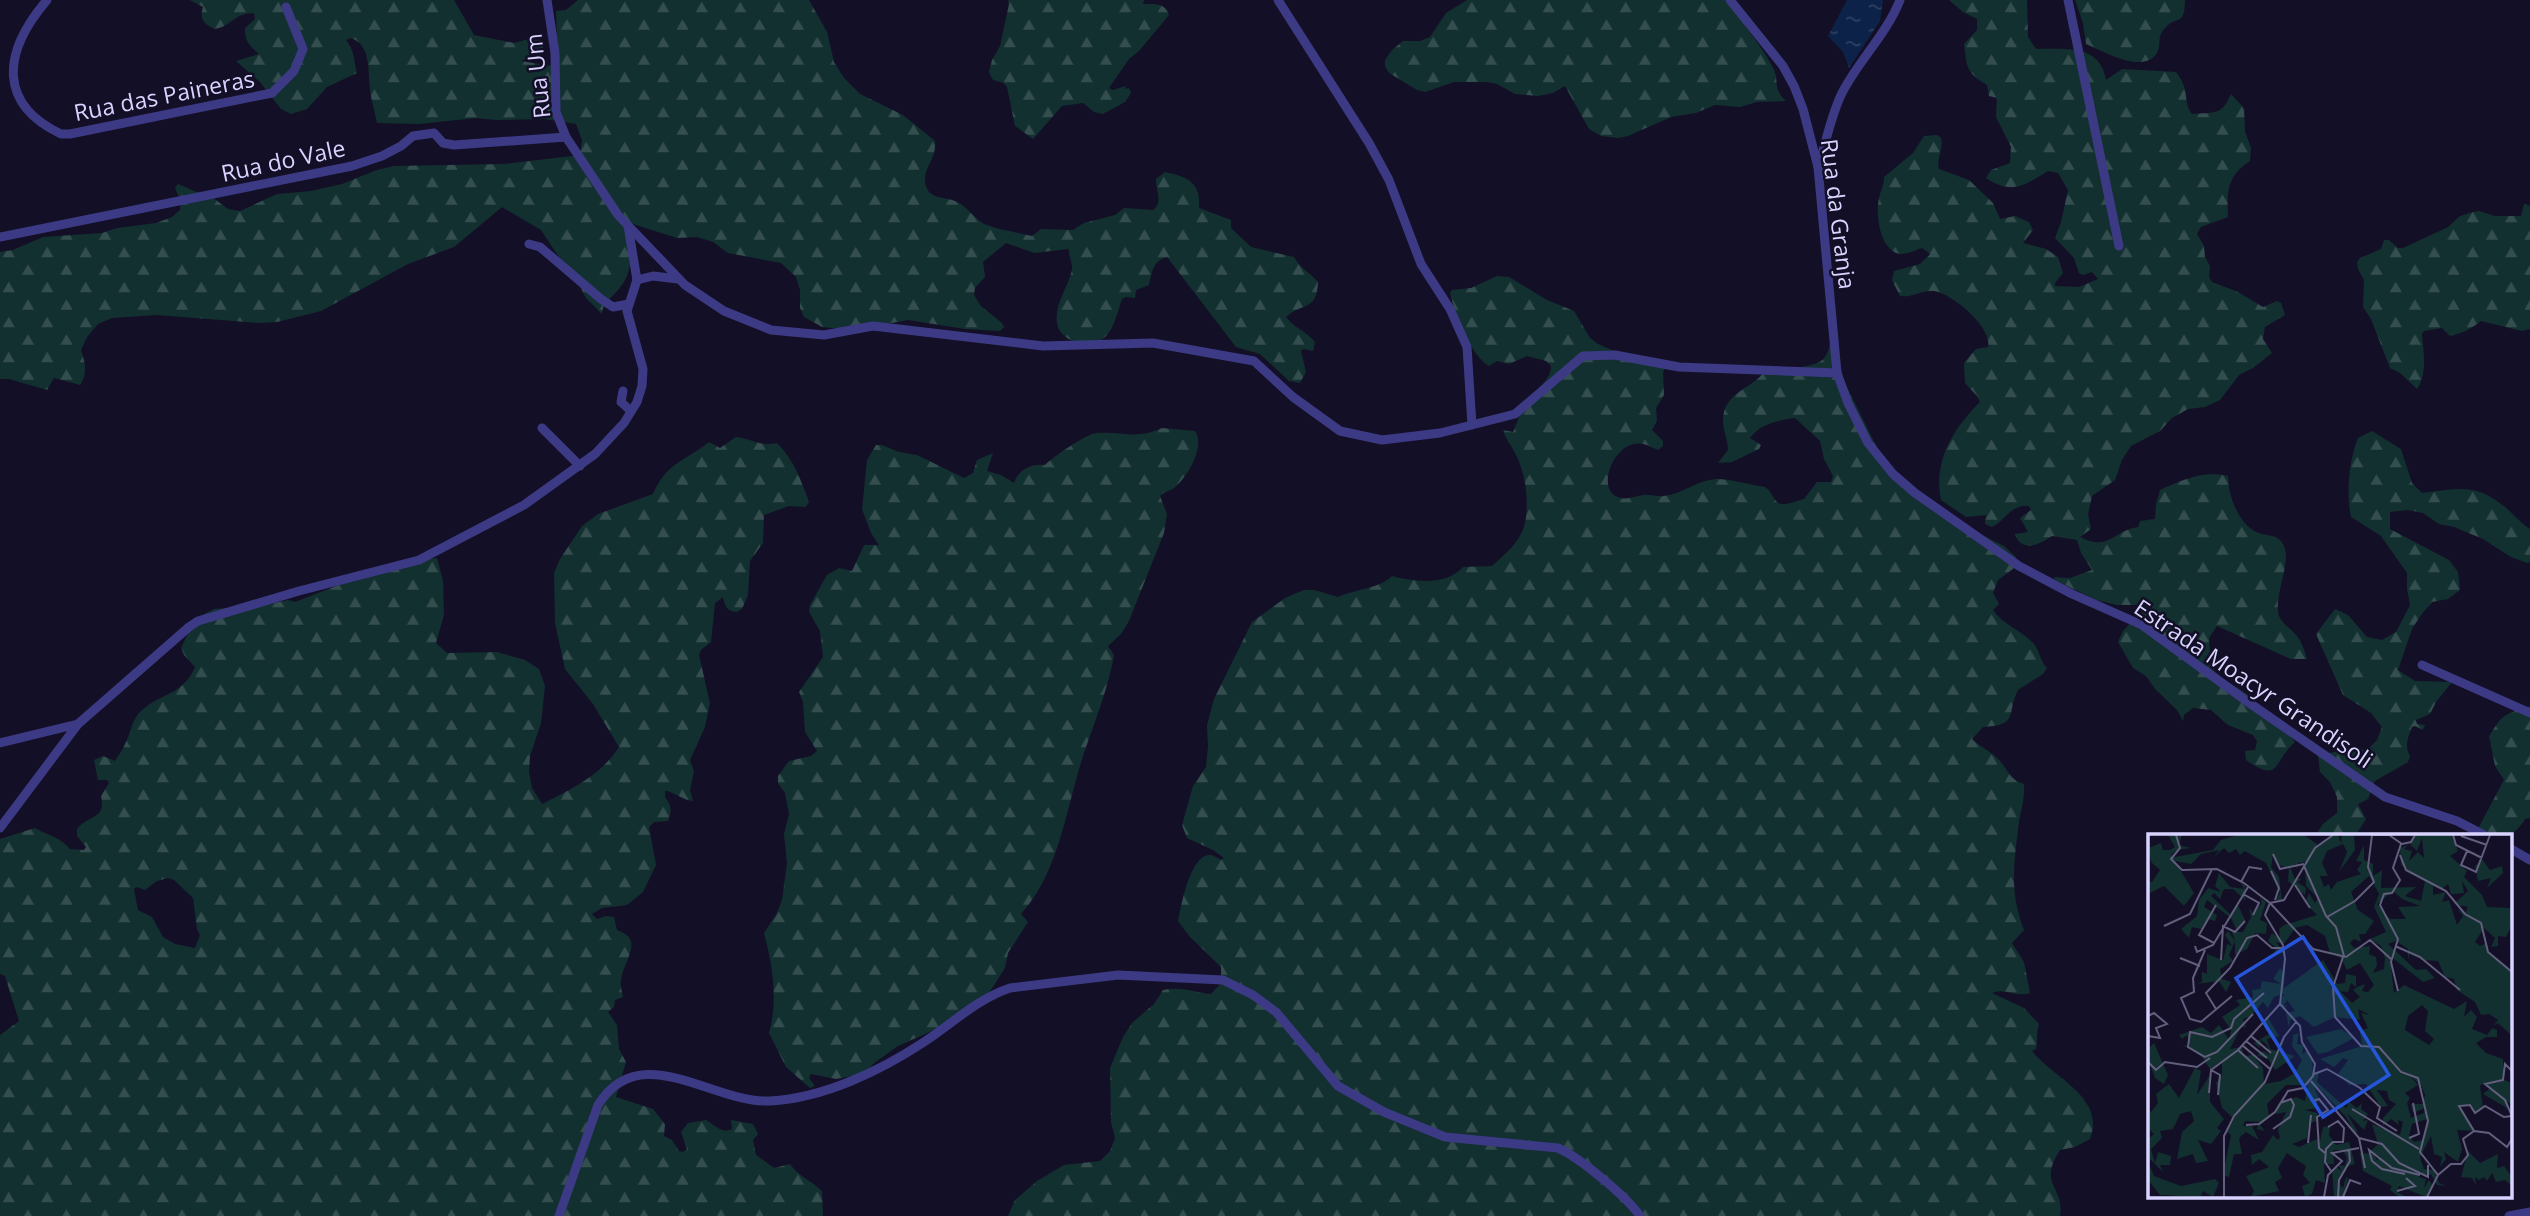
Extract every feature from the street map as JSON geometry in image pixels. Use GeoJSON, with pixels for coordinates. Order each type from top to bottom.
{"type":"FeatureCollection","features":[{"type":"Feature","properties":{"kind":"street"},"geometry":{"type":"LineString","coordinates":[[4,62],[11,43],[47,0]]}},
{"type":"Feature","properties":{"kind":"street","name":"Rua Um"},"geometry":{"type":"LineString","coordinates":[[547,0],[555,53],[556,112],[566,136],[618,215],[678,279],[724,311],[771,330],[824,335],[873,326],[1043,346],[1153,343],[1254,361],[1293,397],[1340,430],[1382,440],[1440,433],[1515,414],[1583,356],[1615,355],[1679,367],[1837,373]]}},
{"type":"Feature","properties":{"kind":"street"},"geometry":{"type":"LineString","coordinates":[[1278,0],[1369,143],[1389,180],[1420,264],[1450,309],[1463,337],[1467,347],[1472,425]]}},
{"type":"Feature","properties":{"kind":"street","name":"Rua da Granja"},"geometry":{"type":"LineString","coordinates":[[1730,0],[1783,66],[1803,109],[1818,167],[1837,373]]}},
{"type":"Feature","properties":{"kind":"street"},"geometry":{"type":"LineString","coordinates":[[1818,167],[1840,96],[1888,25],[1900,0]]}},
{"type":"Feature","properties":{"kind":"street"},"geometry":{"type":"LineString","coordinates":[[2068,0],[2119,246]]}},
{"type":"Feature","properties":{"kind":"street","name":"Rua das Paineras"},"geometry":{"type":"LineString","coordinates":[[18,113],[53,131],[70,134],[272,93],[294,71],[303,49],[286,7]]}},
{"type":"Feature","properties":{"kind":"street","name":"Rua do Vale"},"geometry":{"type":"LineString","coordinates":[[0,237],[352,166],[382,156],[413,136],[435,133],[443,143],[454,145],[566,136]]}},
{"type":"Feature","properties":{"kind":"street"},"geometry":{"type":"LineString","coordinates":[[0,828],[78,724],[198,621],[419,560],[524,505],[580,466],[610,440],[631,411],[642,386],[643,369],[627,311],[637,280],[628,226]]}},
{"type":"Feature","properties":{"kind":"street"},"geometry":{"type":"LineString","coordinates":[[529,244],[540,247],[613,307],[629,304]]}},
{"type":"Feature","properties":{"kind":"street"},"geometry":{"type":"LineString","coordinates":[[637,280],[653,276],[678,279]]}},
{"type":"Feature","properties":{"kind":"street","name":"Estrada Moacyr Grandisoli"},"geometry":{"type":"LineString","coordinates":[[1837,373],[1868,443],[1893,474],[1915,493],[2019,566],[2072,594],[2142,625],[2385,797],[2457,821],[2482,834]]}},
{"type":"Feature","properties":{"kind":"street"},"geometry":{"type":"LineString","coordinates":[[623,391],[621,402],[631,411]]}},
{"type":"Feature","properties":{"kind":"street"},"geometry":{"type":"LineString","coordinates":[[542,428],[580,466]]}},
{"type":"Feature","properties":{"kind":"street"},"geometry":{"type":"LineString","coordinates":[[2422,665],[2530,713]]}},
{"type":"Feature","properties":{"kind":"street"},"geometry":{"type":"LineString","coordinates":[[0,743],[78,724]]}},
{"type":"Feature","properties":{"kind":"street"},"geometry":{"type":"LineString","coordinates":[[2512,850],[2530,860]]}},
{"type":"Feature","properties":{"kind":"street"},"geometry":{"type":"LineString","coordinates":[[559,1216],[598,1105],[607,1090],[618,1082],[637,1076],[661,1075],[754,1101],[790,1098],[848,1082],[902,1055],[984,998],[1002,990],[1131,974],[1215,979],[1230,983],[1254,995],[1281,1017],[1330,1078],[1348,1093],[1384,1112],[1445,1137],[1558,1149],[1574,1157],[1632,1205],[1640,1216]]}},
{"type":"Feature","properties":{"kind":"street"},"geometry":{"type":"LineString","coordinates":[[2509,1216],[2530,1212]]}},
{"type":"Feature","properties":{"kind":"green space"},"geometry":{"type":"Polygon","coordinates":[[[190,0],[454,0],[474,35],[514,43],[529,39],[541,40],[544,44],[542,51],[521,61],[558,67],[556,11],[566,10],[578,0],[809,0],[827,32],[834,62],[844,78],[860,94],[903,115],[935,141],[934,153],[925,177],[930,193],[959,203],[984,224],[1032,236],[1041,229],[1073,230],[1084,223],[1115,215],[1124,208],[1153,210],[1159,199],[1156,179],[1165,172],[1180,176],[1191,182],[1198,192],[1199,208],[1231,220],[1231,228],[1251,247],[1294,257],[1318,282],[1312,302],[1286,317],[1315,342],[1313,351],[1301,351],[1306,372],[1300,383],[1289,381],[1260,354],[1236,347],[1167,257],[1156,264],[1149,285],[1136,290],[1135,298],[1122,299],[1107,335],[1094,342],[1078,343],[1064,336],[1057,323],[1059,303],[1072,270],[1069,249],[1034,253],[1006,243],[983,262],[985,277],[975,288],[974,295],[981,306],[1002,323],[1004,327],[1000,331],[965,329],[908,320],[865,328],[822,327],[804,317],[800,308],[800,290],[796,277],[781,263],[728,253],[713,242],[697,237],[677,238],[633,224],[628,224],[630,260],[626,277],[604,304],[602,314],[586,298],[569,267],[563,263],[541,230],[502,207],[454,247],[408,264],[321,311],[277,322],[260,323],[157,315],[112,318],[98,324],[87,337],[81,350],[85,372],[80,385],[54,378],[47,390],[0,379],[0,252],[13,250],[43,237],[102,233],[117,228],[156,223],[172,217],[180,210],[181,202],[175,188],[178,184],[208,194],[228,209],[240,211],[277,194],[311,191],[342,184],[393,166],[503,164],[580,155],[582,140],[576,124],[545,119],[476,118],[419,124],[377,123],[365,52],[357,41],[350,38],[346,40],[353,53],[357,73],[327,87],[307,109],[291,114],[281,109],[260,82],[236,61],[259,54],[248,43],[245,33],[245,28],[255,19],[254,13],[242,15],[215,29],[203,21],[203,7],[190,0]]]}},
{"type":"Feature","properties":{"kind":"green space"},"geometry":{"type":"Polygon","coordinates":[[[1008,0],[1144,0],[1143,4],[1162,6],[1169,15],[1129,59],[1109,88],[1129,88],[1131,93],[1125,102],[1103,114],[1094,112],[1083,103],[1062,106],[1033,139],[1015,126],[1007,87],[1004,83],[993,80],[989,72],[1000,46],[1008,0]]]}},
{"type":"Feature","properties":{"kind":"green space"},"geometry":{"type":"Polygon","coordinates":[[[1467,0],[1730,0],[1772,66],[1777,88],[1786,101],[1757,102],[1740,107],[1715,105],[1696,113],[1671,117],[1618,138],[1601,136],[1589,129],[1565,86],[1553,93],[1538,96],[1515,94],[1497,84],[1487,82],[1454,82],[1425,92],[1389,73],[1385,60],[1392,50],[1403,41],[1420,41],[1430,37],[1446,13],[1467,0]]]}},
{"type":"Feature","properties":{"kind":"green space"},"geometry":{"type":"Polygon","coordinates":[[[1949,0],[2027,0],[2028,37],[2036,49],[2070,49],[2089,54],[2097,60],[2106,80],[2122,69],[2176,72],[2181,79],[2192,114],[2216,112],[2224,106],[2231,94],[2244,108],[2245,131],[2251,148],[2250,161],[2237,172],[2230,185],[2228,217],[2201,227],[2197,234],[2204,246],[2212,282],[2238,292],[2263,307],[2277,301],[2281,303],[2285,315],[2265,327],[2263,339],[2272,353],[2239,375],[2220,400],[2205,407],[2188,409],[2172,418],[2160,431],[2131,446],[2122,460],[2115,480],[2092,496],[2088,514],[2091,529],[2080,537],[2098,542],[2110,539],[2138,527],[2140,521],[2155,519],[2160,490],[2201,475],[2228,476],[2232,500],[2244,522],[2256,532],[2279,539],[2284,546],[2286,560],[2278,602],[2279,615],[2299,639],[2307,659],[2291,659],[2217,626],[2209,638],[2211,668],[2247,694],[2256,708],[2285,729],[2295,742],[2271,770],[2257,767],[2246,760],[2245,751],[2255,750],[2257,741],[2253,735],[2228,725],[2211,710],[2193,708],[2184,715],[2183,721],[2177,710],[2155,689],[2146,676],[2133,668],[2118,642],[2123,631],[2145,607],[2096,600],[2055,580],[2054,577],[2070,578],[2092,570],[2081,553],[2077,540],[2052,536],[2027,546],[2018,540],[2015,534],[2028,532],[2020,518],[2031,510],[2029,506],[2018,507],[1992,527],[1985,524],[1986,515],[1966,517],[1941,500],[1940,472],[1947,447],[1961,423],[1980,402],[1965,383],[1964,363],[1976,349],[1988,347],[1988,339],[1978,321],[1969,312],[1941,293],[1929,291],[1900,296],[1892,280],[1894,271],[1920,264],[1930,254],[1922,248],[1901,254],[1888,247],[1881,231],[1878,213],[1884,177],[1913,153],[1924,136],[1937,135],[1942,142],[1939,169],[1969,180],[1993,203],[2000,219],[2015,216],[2029,222],[2033,230],[2023,243],[2046,249],[2058,257],[2063,273],[2055,286],[2079,287],[2098,279],[2092,272],[2083,275],[2079,273],[2074,258],[2055,238],[2068,190],[2058,173],[2048,171],[2025,184],[2011,187],[1986,178],[1991,170],[2010,163],[2011,147],[1996,117],[1997,98],[1989,96],[1987,85],[1971,73],[1967,64],[1964,44],[1977,30],[1977,19],[1949,0]]]}},
{"type":"Feature","properties":{"kind":"green space"},"geometry":{"type":"Polygon","coordinates":[[[2075,0],[2185,0],[2182,17],[2165,28],[2157,53],[2151,59],[2133,62],[2086,44],[2083,23],[2075,0]]]}},
{"type":"Feature","properties":{"kind":"green space"},"geometry":{"type":"Polygon","coordinates":[[[2524,204],[2530,206],[2530,329],[2522,331],[2481,321],[2450,336],[2442,328],[2424,331],[2424,369],[2417,389],[2400,373],[2390,368],[2371,319],[2363,307],[2364,280],[2357,262],[2381,249],[2384,240],[2403,248],[2448,227],[2460,216],[2479,211],[2495,216],[2521,216],[2524,204]]]}},
{"type":"Feature","properties":{"kind":"green space"},"geometry":{"type":"Polygon","coordinates":[[[1497,276],[1509,277],[1547,300],[1574,311],[1590,338],[1598,344],[1626,356],[1667,364],[1663,372],[1664,395],[1656,408],[1657,421],[1652,430],[1663,441],[1663,446],[1658,450],[1643,444],[1633,444],[1623,449],[1616,457],[1608,477],[1613,494],[1623,498],[1664,496],[1703,482],[1722,479],[1765,487],[1778,503],[1785,504],[1804,499],[1817,482],[1831,482],[1833,476],[1824,459],[1820,441],[1795,418],[1764,426],[1750,438],[1761,445],[1759,449],[1732,462],[1718,463],[1728,450],[1723,421],[1724,411],[1733,397],[1765,371],[1806,366],[1821,361],[1829,348],[1832,318],[1844,381],[1880,454],[1897,478],[1938,513],[2004,546],[2016,557],[2017,566],[1998,580],[1993,593],[1999,604],[1993,610],[2033,643],[2047,668],[2043,674],[2018,690],[2007,721],[1983,727],[1972,739],[1996,757],[2014,779],[2024,784],[2014,877],[2016,903],[2024,930],[2012,943],[2024,962],[2030,993],[1992,993],[2024,1008],[2039,1024],[2036,1049],[2032,1051],[2075,1090],[2091,1111],[2093,1124],[2090,1139],[2075,1147],[2060,1150],[2051,1171],[2051,1179],[2059,1198],[2060,1216],[1008,1216],[1015,1200],[1037,1181],[1064,1165],[1100,1161],[1110,1151],[1115,1138],[1111,1122],[1110,1068],[1132,1023],[1154,1004],[1163,990],[1181,989],[1211,994],[1221,983],[1221,967],[1190,937],[1178,921],[1184,893],[1197,862],[1211,855],[1221,860],[1224,858],[1187,838],[1182,825],[1193,786],[1206,767],[1207,725],[1214,699],[1252,622],[1285,598],[1304,590],[1338,597],[1380,584],[1392,576],[1430,581],[1448,577],[1463,567],[1492,566],[1522,533],[1527,510],[1525,481],[1503,430],[1513,432],[1525,404],[1545,382],[1551,366],[1546,361],[1527,356],[1509,364],[1497,361],[1489,366],[1482,361],[1459,322],[1450,293],[1452,290],[1471,288],[1497,276]]]}},
{"type":"Feature","properties":{"kind":"green space"},"geometry":{"type":"Polygon","coordinates":[[[1162,428],[1195,431],[1198,437],[1197,453],[1179,483],[1160,496],[1167,514],[1164,533],[1129,621],[1121,634],[1108,646],[1114,655],[1105,693],[1084,753],[1060,838],[1045,878],[1021,914],[1028,922],[1008,953],[1005,968],[987,996],[945,1025],[898,1046],[874,1063],[864,1074],[836,1079],[811,1074],[809,1078],[815,1086],[810,1088],[786,1067],[769,1033],[773,983],[764,933],[782,900],[787,863],[784,834],[789,814],[778,776],[789,761],[811,756],[817,751],[805,732],[803,702],[799,692],[823,657],[820,631],[809,612],[810,605],[827,575],[839,568],[852,571],[864,545],[879,545],[871,533],[862,509],[867,460],[876,445],[882,445],[917,455],[964,478],[973,473],[977,460],[993,453],[987,471],[1014,483],[1026,468],[1045,465],[1091,434],[1144,434],[1162,428]]]}},
{"type":"Feature","properties":{"kind":"green space"},"geometry":{"type":"Polygon","coordinates":[[[2372,431],[2401,449],[2412,483],[2422,493],[2472,490],[2491,497],[2505,507],[2530,529],[2530,562],[2511,557],[2483,539],[2439,524],[2423,513],[2408,510],[2390,512],[2390,529],[2449,560],[2458,572],[2460,590],[2448,599],[2432,602],[2421,615],[2412,629],[2398,670],[2415,681],[2452,682],[2430,714],[2416,720],[2417,724],[2425,725],[2423,730],[2412,727],[2407,742],[2410,756],[2408,762],[2375,781],[2368,799],[2358,804],[2366,819],[2359,834],[2316,834],[2323,824],[2337,813],[2337,797],[2330,782],[2320,772],[2318,755],[2351,749],[2367,750],[2377,740],[2382,727],[2371,713],[2343,695],[2316,634],[2335,609],[2348,615],[2367,637],[2382,640],[2396,632],[2410,605],[2407,573],[2381,536],[2351,517],[2349,488],[2352,456],[2358,438],[2372,431]]]}},
{"type":"Feature","properties":{"kind":"green space"},"geometry":{"type":"Polygon","coordinates":[[[736,437],[761,443],[777,443],[792,463],[809,502],[806,507],[789,506],[764,515],[763,543],[750,561],[748,595],[742,609],[737,612],[729,609],[723,597],[715,603],[711,642],[699,655],[710,703],[705,727],[690,760],[694,771],[690,790],[693,801],[665,791],[670,814],[668,821],[654,822],[649,827],[656,865],[643,892],[627,905],[602,908],[592,914],[597,919],[614,917],[617,930],[630,939],[631,944],[621,979],[623,997],[615,1000],[614,1007],[608,1012],[617,1025],[619,1049],[626,1062],[616,1097],[653,1109],[665,1124],[664,1136],[683,1152],[687,1149],[681,1132],[688,1123],[706,1120],[725,1130],[732,1129],[731,1120],[753,1124],[758,1134],[753,1140],[756,1155],[774,1168],[790,1164],[822,1191],[823,1216],[0,1216],[0,1035],[19,1021],[5,976],[0,974],[0,839],[35,828],[58,839],[70,849],[84,850],[86,847],[77,836],[77,829],[99,813],[101,796],[109,783],[107,780],[98,780],[94,760],[103,756],[115,761],[137,715],[184,684],[190,676],[195,667],[181,648],[194,621],[214,609],[265,605],[288,600],[295,602],[398,562],[437,558],[443,581],[444,615],[436,643],[447,653],[497,652],[525,660],[539,669],[545,686],[541,723],[530,756],[529,772],[532,788],[542,804],[595,773],[619,747],[593,704],[565,669],[555,623],[554,573],[560,559],[582,526],[598,514],[653,494],[670,469],[709,442],[720,448],[736,437]],[[168,878],[157,881],[145,890],[137,887],[134,889],[138,910],[152,917],[163,937],[175,944],[195,948],[200,935],[193,898],[174,880],[168,878]]]}},
{"type":"Feature","properties":{"kind":"green space"},"geometry":{"type":"Polygon","coordinates":[[[2530,706],[2530,818],[2525,819],[2511,834],[2475,834],[2504,780],[2495,766],[2489,736],[2497,724],[2511,713],[2530,706]]]}},
{"type":"Feature","properties":{"kind":"water"},"geometry":{"type":"Polygon","coordinates":[[[1847,0],[1883,0],[1880,21],[1849,68],[1843,52],[1828,36],[1847,0]]]}}]}
